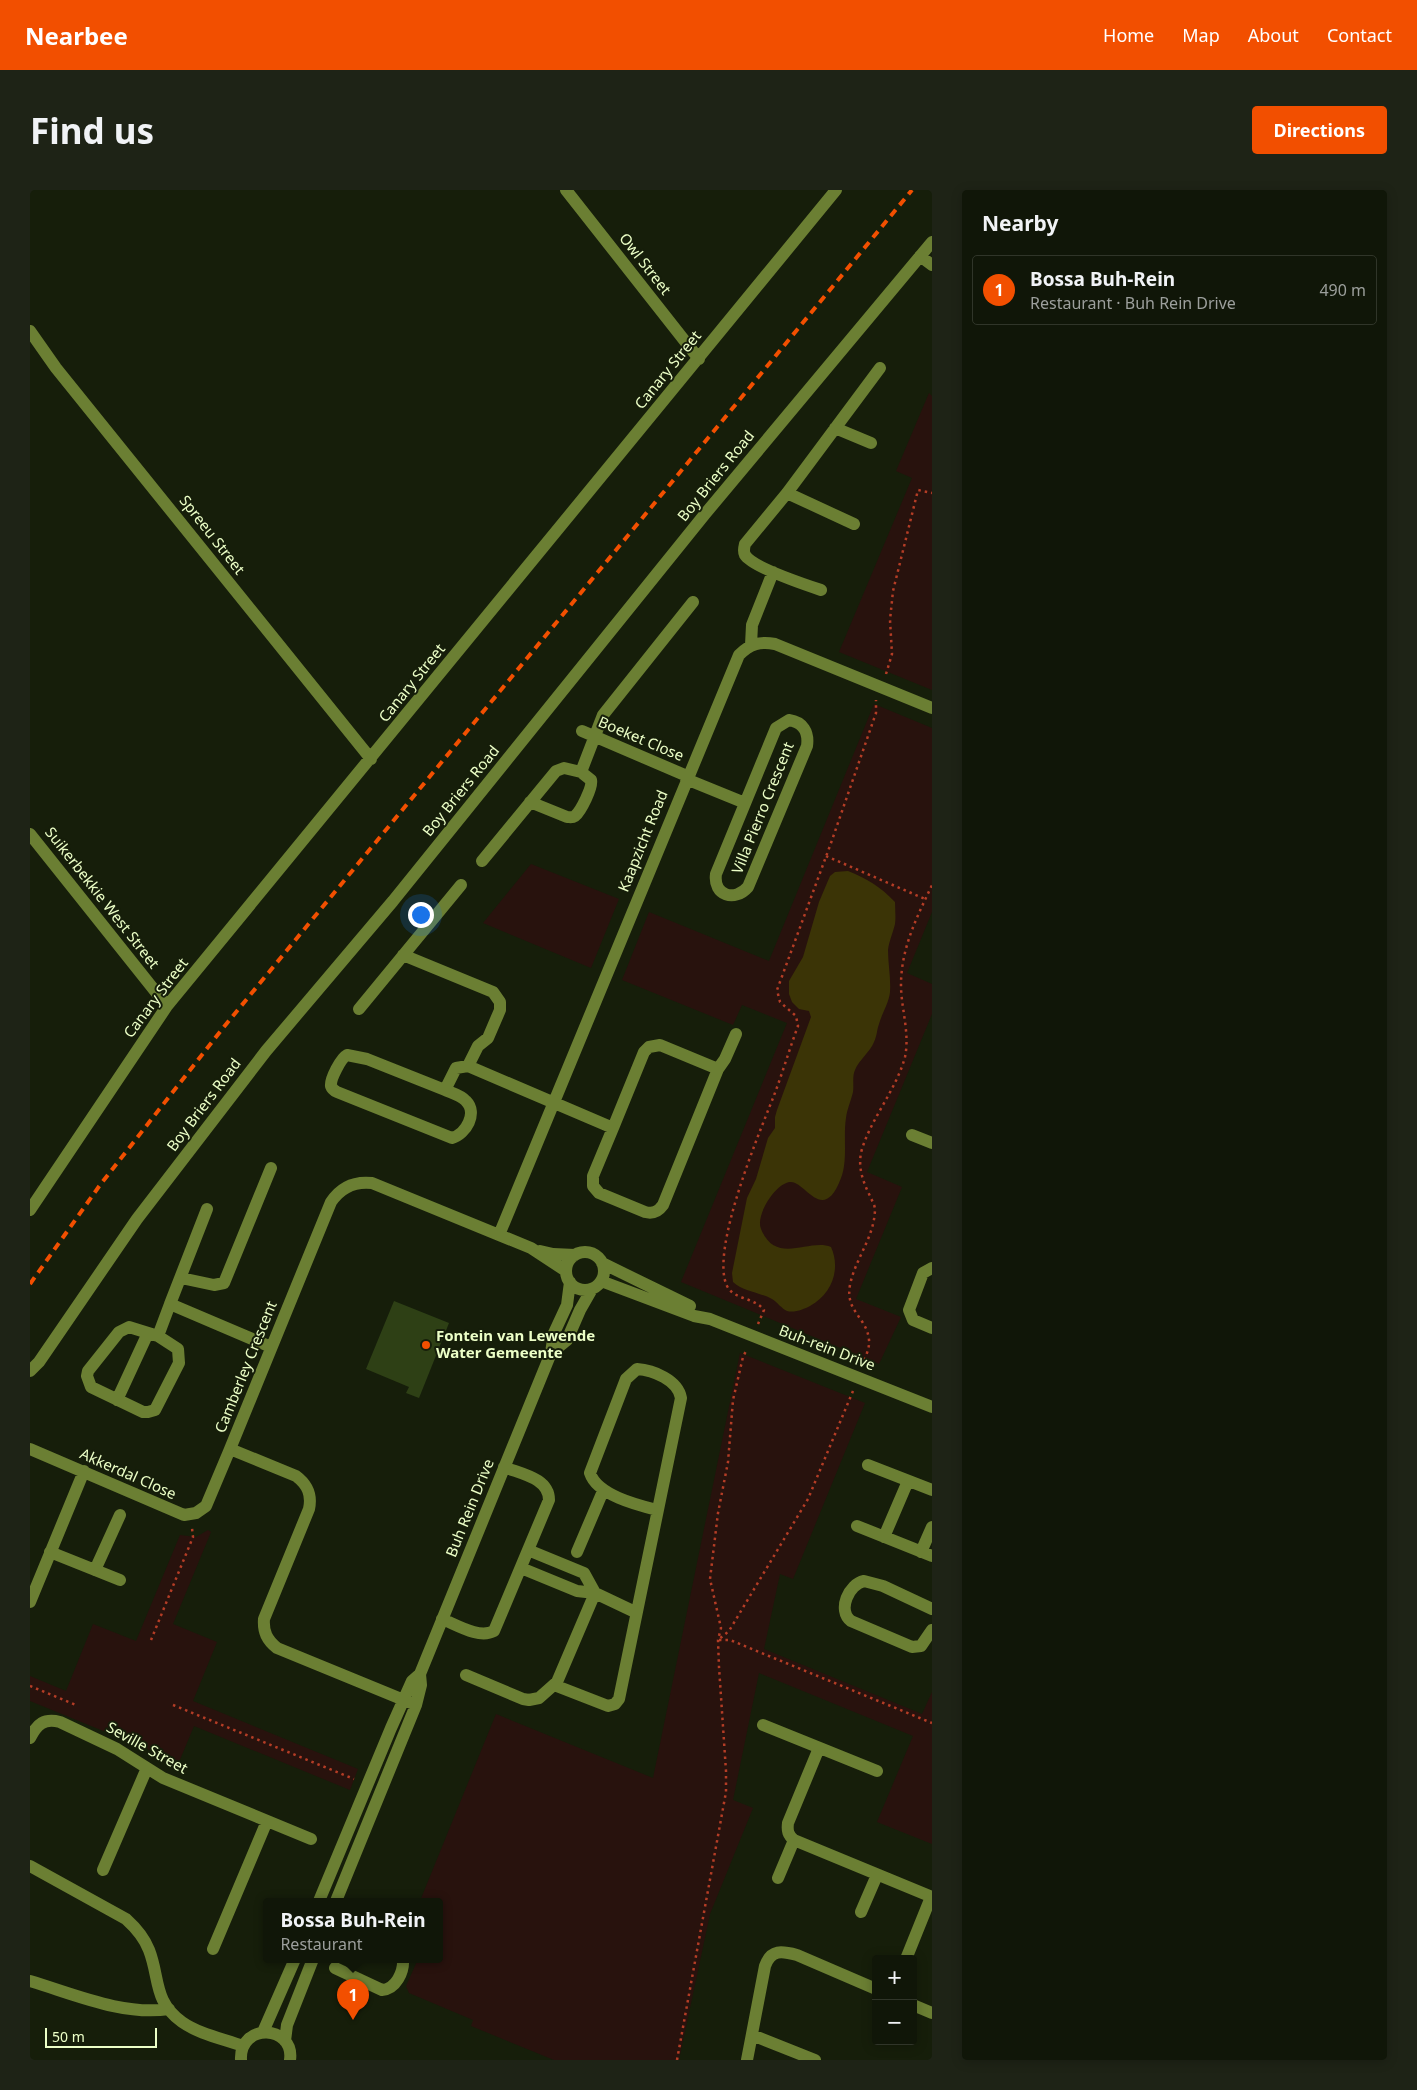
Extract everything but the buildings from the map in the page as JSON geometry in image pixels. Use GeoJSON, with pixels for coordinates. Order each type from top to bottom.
{"type":"FeatureCollection","features":[{"type":"Feature","properties":{"kind":"street","name":"Owl Street"},"geometry":{"type":"LineString","coordinates":[[566,190],[698,359]]}},
{"type":"Feature","properties":{"kind":"street","name":"Canary Street"},"geometry":{"type":"LineString","coordinates":[[30,1210],[167,1006],[836,190]]}},
{"type":"Feature","properties":{"kind":"street","name":"Boy Briers Road"},"geometry":{"type":"LineString","coordinates":[[30,1371],[39,1362],[137,1219],[266,1051],[393,901],[705,514],[932,242]]}},
{"type":"Feature","properties":{"kind":"street"},"geometry":{"type":"LineString","coordinates":[[920,256],[932,265]]}},
{"type":"Feature","properties":{"kind":"street","name":"Spreeu Street"},"geometry":{"type":"LineString","coordinates":[[30,331],[56,368],[371,759]]}},
{"type":"Feature","properties":{"kind":"street"},"geometry":{"type":"LineString","coordinates":[[821,590],[773,572],[747,557],[744,550],[745,544],[787,493],[880,368]]}},
{"type":"Feature","properties":{"kind":"street"},"geometry":{"type":"LineString","coordinates":[[835,428],[871,443]]}},
{"type":"Feature","properties":{"kind":"street"},"geometry":{"type":"LineString","coordinates":[[787,493],[854,524]]}},
{"type":"Feature","properties":{"kind":"street"},"geometry":{"type":"LineString","coordinates":[[773,572],[752,625],[751,645],[759,642],[775,644],[932,708]]}},
{"type":"Feature","properties":{"kind":"street"},"geometry":{"type":"LineString","coordinates":[[581,772],[603,715],[693,602]]}},
{"type":"Feature","properties":{"kind":"street","name":"Kaapzicht Road"},"geometry":{"type":"LineString","coordinates":[[499,1235],[735,661],[739,654],[751,645]]}},
{"type":"Feature","properties":{"kind":"street","name":"Villa Pierro Crescent"},"geometry":{"type":"LineString","coordinates":[[789,720],[798,723],[808,734],[807,746],[748,887],[744,892],[734,897],[719,889],[715,879],[745,803],[776,728],[784,721],[789,720]]}},
{"type":"Feature","properties":{"kind":"street","name":"Boeket Close"},"geometry":{"type":"LineString","coordinates":[[582,731],[745,803]]}},
{"type":"Feature","properties":{"kind":"street"},"geometry":{"type":"LineString","coordinates":[[482,861],[530,802],[560,769],[569,768],[581,772],[591,780],[592,787],[575,816],[567,818],[530,802]]}},
{"type":"Feature","properties":{"kind":"street","name":"Suikerbekkie West Street"},"geometry":{"type":"LineString","coordinates":[[30,834],[167,1006]]}},
{"type":"Feature","properties":{"kind":"street"},"geometry":{"type":"LineString","coordinates":[[359,1009],[461,885]]}},
{"type":"Feature","properties":{"kind":"street"},"geometry":{"type":"LineString","coordinates":[[403,955],[493,992],[498,998],[500,1010],[490,1035],[476,1048],[468,1066]]}},
{"type":"Feature","properties":{"kind":"street"},"geometry":{"type":"LineString","coordinates":[[718,1069],[660,1045],[649,1047],[644,1052],[593,1176],[593,1186],[599,1193],[645,1212],[656,1212],[663,1205],[718,1069],[725,1060],[736,1034]]}},
{"type":"Feature","properties":{"kind":"street"},"geometry":{"type":"LineString","coordinates":[[347,1055],[352,1055],[367,1059],[445,1090],[462,1097],[467,1101],[471,1110],[469,1121],[464,1131],[452,1138],[337,1092],[331,1083],[340,1060],[347,1055]]}},
{"type":"Feature","properties":{"kind":"street"},"geometry":{"type":"LineString","coordinates":[[445,1090],[456,1068],[468,1066],[613,1128]]}},
{"type":"Feature","properties":{"kind":"street"},"geometry":{"type":"LineString","coordinates":[[912,1135],[932,1143]]}},
{"type":"Feature","properties":{"kind":"street"},"geometry":{"type":"LineString","coordinates":[[181,1278],[214,1285],[224,1283],[271,1168]]}},
{"type":"Feature","properties":{"kind":"street","name":"Camberley Crescent"},"geometry":{"type":"LineString","coordinates":[[416,1705],[277,1648],[267,1638],[264,1619],[309,1509],[310,1492],[302,1480],[296,1476],[230,1449],[332,1202],[341,1190],[348,1186],[364,1182],[372,1183],[531,1248],[553,1254],[575,1255]]}},
{"type":"Feature","properties":{"kind":"street"},"geometry":{"type":"LineString","coordinates":[[117,1400],[170,1304],[207,1209]]}},
{"type":"Feature","properties":{"kind":"street","name":"Camberley Crescent"},"geometry":{"type":"LineString","coordinates":[[531,1248],[568,1277]]}},
{"type":"Feature","properties":{"kind":"street"},"geometry":{"type":"LineString","coordinates":[[581,1253],[593,1254],[602,1263],[604,1270],[596,1285],[580,1289],[568,1277],[567,1265],[575,1255],[581,1253]]}},
{"type":"Feature","properties":{"kind":"street","name":"Buh-rein Drive"},"geometry":{"type":"LineString","coordinates":[[602,1263],[699,1311],[710,1319]]}},
{"type":"Feature","properties":{"kind":"street"},"geometry":{"type":"LineString","coordinates":[[932,1268],[923,1273],[909,1310],[913,1320],[932,1328]]}},
{"type":"Feature","properties":{"kind":"street","name":"Buh Rein Drive"},"geometry":{"type":"LineString","coordinates":[[337,1898],[416,1705],[421,1685],[420,1674],[551,1353],[554,1333],[567,1304],[568,1277]]}},
{"type":"Feature","properties":{"kind":"street","name":"Buh Rein Drive"},"geometry":{"type":"LineString","coordinates":[[551,1353],[567,1340],[580,1310],[596,1285]]}},
{"type":"Feature","properties":{"kind":"street","name":"Buh-rein Drive"},"geometry":{"type":"LineString","coordinates":[[596,1285],[694,1316],[710,1319],[932,1407]]}},
{"type":"Feature","properties":{"kind":"street"},"geometry":{"type":"LineString","coordinates":[[170,1304],[272,1348]]}},
{"type":"Feature","properties":{"kind":"street"},"geometry":{"type":"LineString","coordinates":[[129,1327],[153,1334],[178,1349],[180,1358],[157,1407],[152,1412],[143,1412],[91,1387],[87,1376],[88,1371],[119,1332],[129,1327]]}},
{"type":"Feature","properties":{"kind":"street"},"geometry":{"type":"LineString","coordinates":[[554,1685],[608,1706],[615,1704],[619,1699],[635,1612],[657,1510],[681,1398],[678,1389],[668,1380],[640,1369],[633,1370],[626,1379],[591,1467],[591,1476],[603,1491],[657,1510]]}},
{"type":"Feature","properties":{"kind":"street","name":"Akkerdal Close"},"geometry":{"type":"LineString","coordinates":[[30,1449],[84,1471],[178,1514],[190,1515],[206,1506],[230,1449]]}},
{"type":"Feature","properties":{"kind":"street"},"geometry":{"type":"LineString","coordinates":[[868,1465],[932,1490]]}},
{"type":"Feature","properties":{"kind":"street"},"geometry":{"type":"LineString","coordinates":[[442,1619],[479,1633],[494,1631],[549,1500],[549,1493],[540,1481],[504,1467]]}},
{"type":"Feature","properties":{"kind":"street"},"geometry":{"type":"LineString","coordinates":[[30,1602],[84,1471]]}},
{"type":"Feature","properties":{"kind":"street"},"geometry":{"type":"LineString","coordinates":[[884,1537],[908,1481]]}},
{"type":"Feature","properties":{"kind":"street"},"geometry":{"type":"LineString","coordinates":[[577,1552],[603,1491]]}},
{"type":"Feature","properties":{"kind":"street"},"geometry":{"type":"LineString","coordinates":[[94,1570],[120,1515]]}},
{"type":"Feature","properties":{"kind":"street"},"geometry":{"type":"LineString","coordinates":[[857,1526],[926,1554],[932,1527]]}},
{"type":"Feature","properties":{"kind":"street"},"geometry":{"type":"LineString","coordinates":[[528,1550],[584,1573],[595,1592]]}},
{"type":"Feature","properties":{"kind":"street"},"geometry":{"type":"LineString","coordinates":[[50,1552],[120,1580]]}},
{"type":"Feature","properties":{"kind":"street"},"geometry":{"type":"LineString","coordinates":[[521,1568],[577,1591],[595,1592],[635,1612]]}},
{"type":"Feature","properties":{"kind":"street"},"geometry":{"type":"LineString","coordinates":[[932,1609],[883,1586],[864,1580],[855,1586],[844,1606],[845,1615],[851,1621],[912,1647],[921,1646],[932,1630]]}},
{"type":"Feature","properties":{"kind":"street"},"geometry":{"type":"LineString","coordinates":[[466,1675],[529,1700],[539,1698],[554,1685],[595,1592]]}},
{"type":"Feature","properties":{"kind":"street","name":"Buh Rein Drive"},"geometry":{"type":"LineString","coordinates":[[320,1898],[403,1700],[412,1681],[420,1674]]}},
{"type":"Feature","properties":{"kind":"street","name":"Seville Street"},"geometry":{"type":"LineString","coordinates":[[30,1738],[34,1723],[52,1720],[60,1722],[117,1749],[163,1778],[311,1839]]}},
{"type":"Feature","properties":{"kind":"street"},"geometry":{"type":"LineString","coordinates":[[763,1725],[876,1771]]}},
{"type":"Feature","properties":{"kind":"street"},"geometry":{"type":"LineString","coordinates":[[819,1748],[788,1823],[788,1833],[794,1840],[932,1897],[908,1955]]}},
{"type":"Feature","properties":{"kind":"street"},"geometry":{"type":"LineString","coordinates":[[103,1870],[147,1768]]}},
{"type":"Feature","properties":{"kind":"street"},"geometry":{"type":"LineString","coordinates":[[358,1806],[372,1811]]}},
{"type":"Feature","properties":{"kind":"street"},"geometry":{"type":"LineString","coordinates":[[212,1949],[267,1821]]}},
{"type":"Feature","properties":{"kind":"street"},"geometry":{"type":"LineString","coordinates":[[778,1878],[794,1840]]}},
{"type":"Feature","properties":{"kind":"street"},"geometry":{"type":"LineString","coordinates":[[30,1866],[117,1913],[134,1926],[150,1951],[159,1991],[169,2009],[188,2025],[243,2046]]}},
{"type":"Feature","properties":{"kind":"street"},"geometry":{"type":"LineString","coordinates":[[861,1912],[877,1875]]}},
{"type":"Feature","properties":{"kind":"street"},"geometry":{"type":"LineString","coordinates":[[747,2060],[765,1966],[771,1955],[783,1951],[797,1955],[872,1987]]}},
{"type":"Feature","properties":{"kind":"street"},"geometry":{"type":"LineString","coordinates":[[263,2032],[293,1963]]}},
{"type":"Feature","properties":{"kind":"street"},"geometry":{"type":"LineString","coordinates":[[290,2053],[287,2024],[312,1963]]}},
{"type":"Feature","properties":{"kind":"street"},"geometry":{"type":"LineString","coordinates":[[335,1968],[382,1990],[387,1990],[396,1983],[404,1963]]}},
{"type":"Feature","properties":{"kind":"street"},"geometry":{"type":"LineString","coordinates":[[30,1981],[117,2006],[151,2012],[169,2009]]}},
{"type":"Feature","properties":{"kind":"street"},"geometry":{"type":"LineString","coordinates":[[917,2007],[932,2013]]}},
{"type":"Feature","properties":{"kind":"street"},"geometry":{"type":"LineString","coordinates":[[241,2060],[243,2046],[255,2034],[263,2032],[271,2032],[290,2053]]}},
{"type":"Feature","properties":{"kind":"street"},"geometry":{"type":"LineString","coordinates":[[752,2034],[815,2060]]}},
{"type":"Feature","properties":{"kind":"path"},"geometry":{"type":"LineString","coordinates":[[758,1324],[764,1310],[758,1303],[732,1294],[727,1286],[723,1275],[724,1253],[735,1204],[751,1152],[798,1026],[796,1016],[780,1002],[777,990],[876,713],[876,694],[892,654],[890,620],[893,592],[918,490],[932,492]]}},
{"type":"Feature","properties":{"kind":"path"},"geometry":{"type":"LineString","coordinates":[[826,856],[925,899]]}},
{"type":"Feature","properties":{"kind":"path"},"geometry":{"type":"LineString","coordinates":[[862,1366],[870,1341],[865,1326],[849,1301],[850,1284],[873,1228],[875,1208],[861,1177],[861,1151],[870,1129],[896,1080],[905,1055],[906,1025],[901,986],[902,962],[910,932],[932,885]]}},
{"type":"Feature","properties":{"kind":"path"},"geometry":{"type":"LineString","coordinates":[[677,2060],[726,1792],[718,1640],[721,1628],[710,1580],[718,1513],[728,1462],[733,1400],[743,1357],[749,1345]]}},
{"type":"Feature","properties":{"kind":"path"},"geometry":{"type":"LineString","coordinates":[[718,1640],[729,1631],[808,1499],[855,1387]]}},
{"type":"Feature","properties":{"kind":"path"},"geometry":{"type":"LineString","coordinates":[[151,1640],[193,1537],[190,1515]]}},
{"type":"Feature","properties":{"kind":"path"},"geometry":{"type":"LineString","coordinates":[[718,1640],[730,1640],[932,1723]]}},
{"type":"Feature","properties":{"kind":"path"},"geometry":{"type":"LineString","coordinates":[[30,1686],[76,1705]]}},
{"type":"Feature","properties":{"kind":"path"},"geometry":{"type":"LineString","coordinates":[[173,1705],[367,1784]]}},
{"type":"Feature","properties":{"kind":"shaded area"},"geometry":{"type":"Polygon","coordinates":[[[929,393],[932,396],[932,690],[839,652],[912,478],[896,471],[929,393]]]}},
{"type":"Feature","properties":{"kind":"shaded area"},"geometry":{"type":"Polygon","coordinates":[[[874,704],[932,728],[932,912],[907,973],[932,984],[932,1014],[867,1172],[902,1187],[856,1299],[901,1317],[879,1364],[681,1282],[787,1023],[742,1005],[733,1025],[622,980],[649,912],[769,961],[874,704]]]}},
{"type":"Feature","properties":{"kind":"shaded area"},"geometry":{"type":"Polygon","coordinates":[[[531,864],[619,899],[591,968],[483,923],[531,864]]]}},
{"type":"Feature","properties":{"kind":"shaded area"},"geometry":{"type":"Polygon","coordinates":[[[848,871],[873,884],[895,902],[895,924],[888,950],[890,992],[874,1042],[854,1072],[853,1092],[846,1118],[843,1171],[834,1192],[828,1199],[821,1200],[796,1183],[790,1182],[784,1184],[773,1194],[761,1216],[761,1229],[767,1240],[775,1246],[784,1249],[822,1245],[831,1247],[834,1255],[835,1272],[824,1295],[810,1306],[799,1310],[787,1311],[772,1299],[737,1285],[733,1282],[732,1273],[747,1198],[756,1179],[768,1138],[775,1128],[777,1110],[811,1017],[809,1011],[799,1009],[792,1002],[789,994],[789,981],[803,957],[819,902],[830,876],[835,872],[848,871]]]}},
{"type":"Feature","properties":{"kind":"shaded area"},"geometry":{"type":"Polygon","coordinates":[[[740,1353],[865,1403],[793,1579],[780,1574],[764,1649],[922,1714],[932,1692],[932,1844],[877,1822],[913,1736],[759,1673],[733,1800],[753,1808],[710,1914],[679,2060],[554,2060],[471,2026],[473,2020],[409,1993],[406,1986],[416,1963],[443,1963],[443,1898],[421,1898],[496,1714],[653,1778],[740,1353]]]}},
{"type":"Feature","properties":{"kind":"shaded area"},"geometry":{"type":"Polygon","coordinates":[[[208,1530],[211,1532],[173,1624],[217,1642],[193,1701],[358,1769],[350,1790],[194,1726],[179,1762],[30,1701],[30,1676],[66,1691],[93,1624],[136,1641],[180,1535],[196,1537],[208,1530]]]}},
{"type":"Feature","properties":{"kind":"railway"},"geometry":{"type":"LineString","coordinates":[[30,1284],[100,1185],[223,1028],[912,190]]}},
{"type":"Feature","properties":{"kind":"place","name":"Fontein van Lewende Water Gemeente"},"geometry":{"type":"Point","coordinates":[426,1345]}},
{"type":"Feature","properties":{"kind":"place","name":"Bossa Buh-Rein"},"geometry":{"type":"Point","coordinates":[353,2020]}}]}
